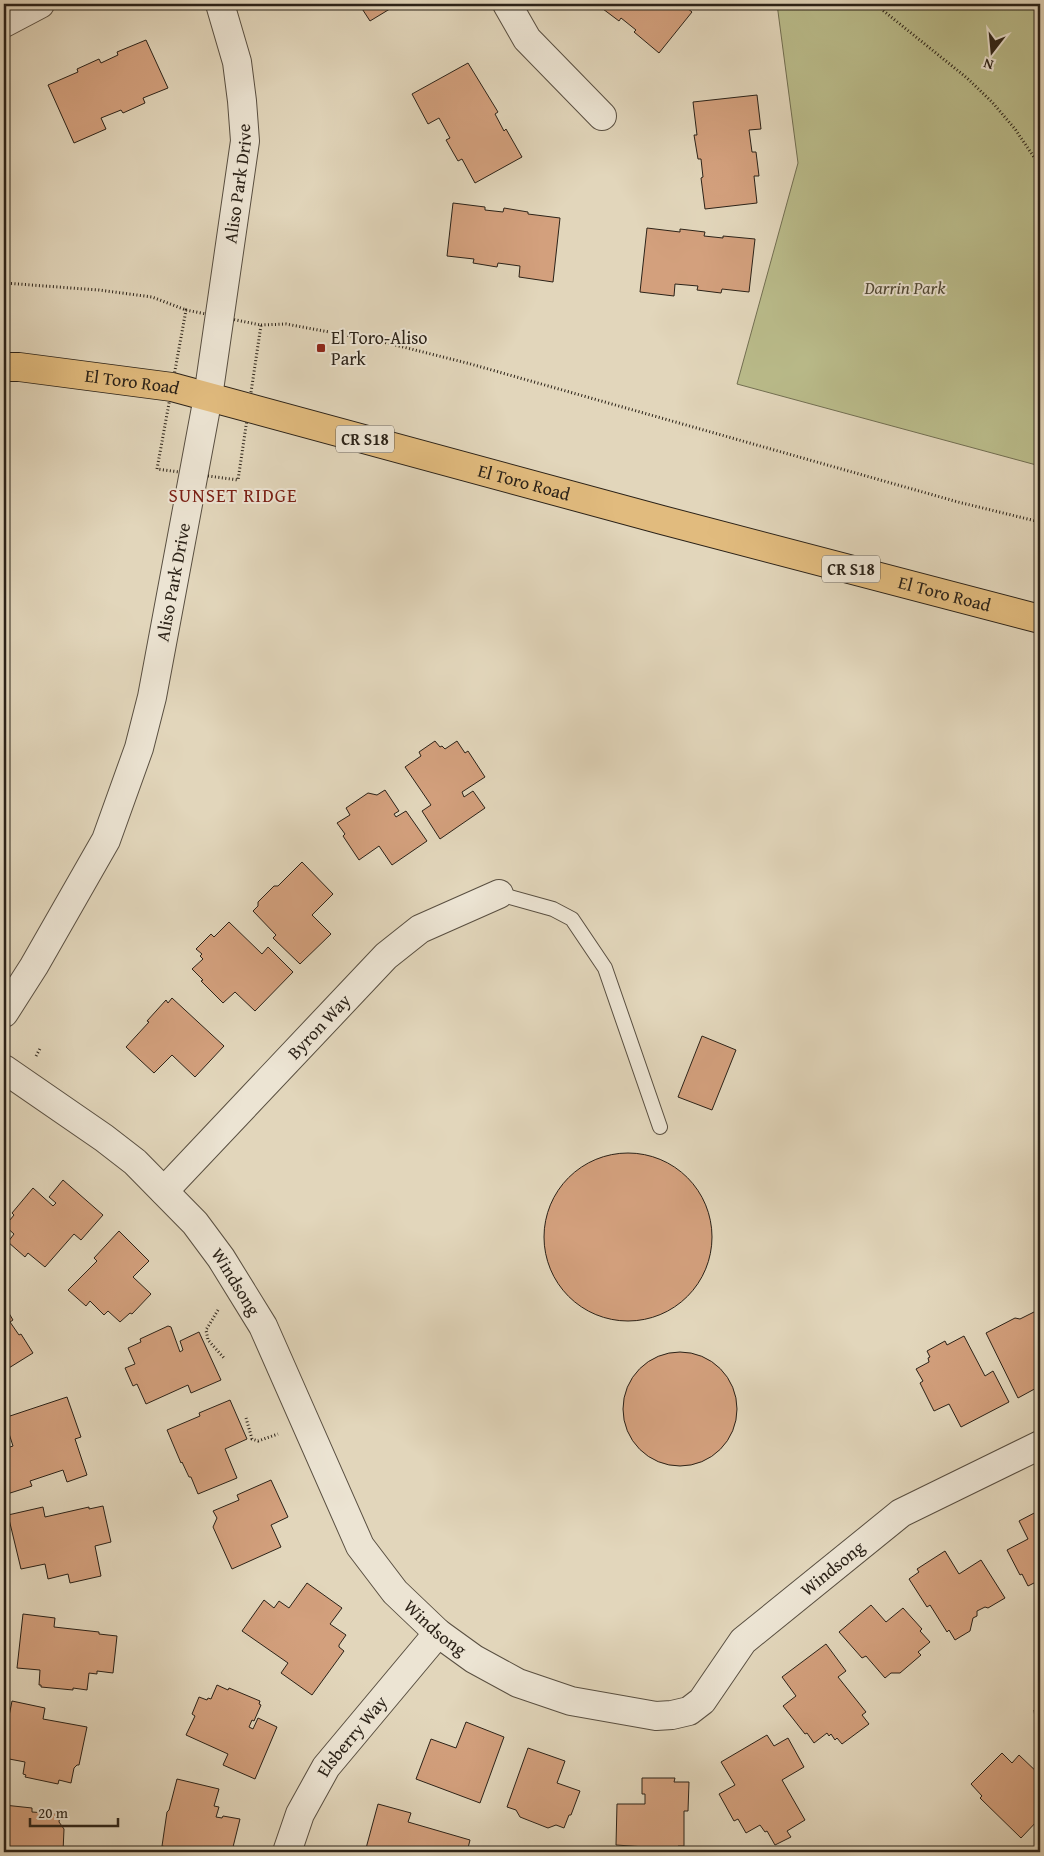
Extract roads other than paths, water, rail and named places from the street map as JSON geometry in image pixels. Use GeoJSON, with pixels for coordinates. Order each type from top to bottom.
{"type":"FeatureCollection","features":[{"type":"Feature","properties":{"kind":"main road","name":"El Toro Road"},"geometry":{"type":"LineString","coordinates":[[4,367],[29,368],[172,387],[653,518],[1040,619]]}},
{"type":"Feature","properties":{"kind":"street"},"geometry":{"type":"LineString","coordinates":[[4,23],[40,4]]}},
{"type":"Feature","properties":{"kind":"street","name":"Aliso Park Drive"},"geometry":{"type":"LineString","coordinates":[[4,1013],[34,966],[106,840],[140,748],[152,697],[208,397],[245,141],[237,62],[220,4]]}},
{"type":"Feature","properties":{"kind":"street"},"geometry":{"type":"LineString","coordinates":[[507,4],[527,39],[602,116]]}},
{"type":"Feature","properties":{"kind":"street","name":"Byron Way"},"geometry":{"type":"LineString","coordinates":[[164,1191],[386,956],[420,929],[499,894]]}},
{"type":"Feature","properties":{"kind":"street","name":"Windsong"},"geometry":{"type":"LineString","coordinates":[[4,1069],[104,1138],[135,1162],[195,1223],[221,1258],[263,1326],[360,1546],[395,1592],[438,1633],[474,1659],[518,1683],[572,1700],[656,1716],[672,1716],[689,1711],[702,1702],[743,1642],[901,1513],[1040,1445]]}},
{"type":"Feature","properties":{"kind":"street","name":"Elsberry Way"},"geometry":{"type":"LineString","coordinates":[[287,1852],[300,1814],[326,1767],[438,1633]]}},
{"type":"Feature","properties":{"kind":"lane"},"geometry":{"type":"LineString","coordinates":[[499,894],[552,909],[572,920],[605,968],[660,1127]]}},
{"type":"Feature","properties":{"kind":"place","name":"El Toro-Aliso Park"},"geometry":{"type":"Point","coordinates":[321,348]}},
{"type":"Feature","properties":{"kind":"district","name":"SUNSET RIDGE"},"geometry":{"type":"Point","coordinates":[233,495]}},
{"type":"Feature","properties":{"kind":"park label","name":"Darrin Park"},"geometry":{"type":"Point","coordinates":[905,288]}}]}
